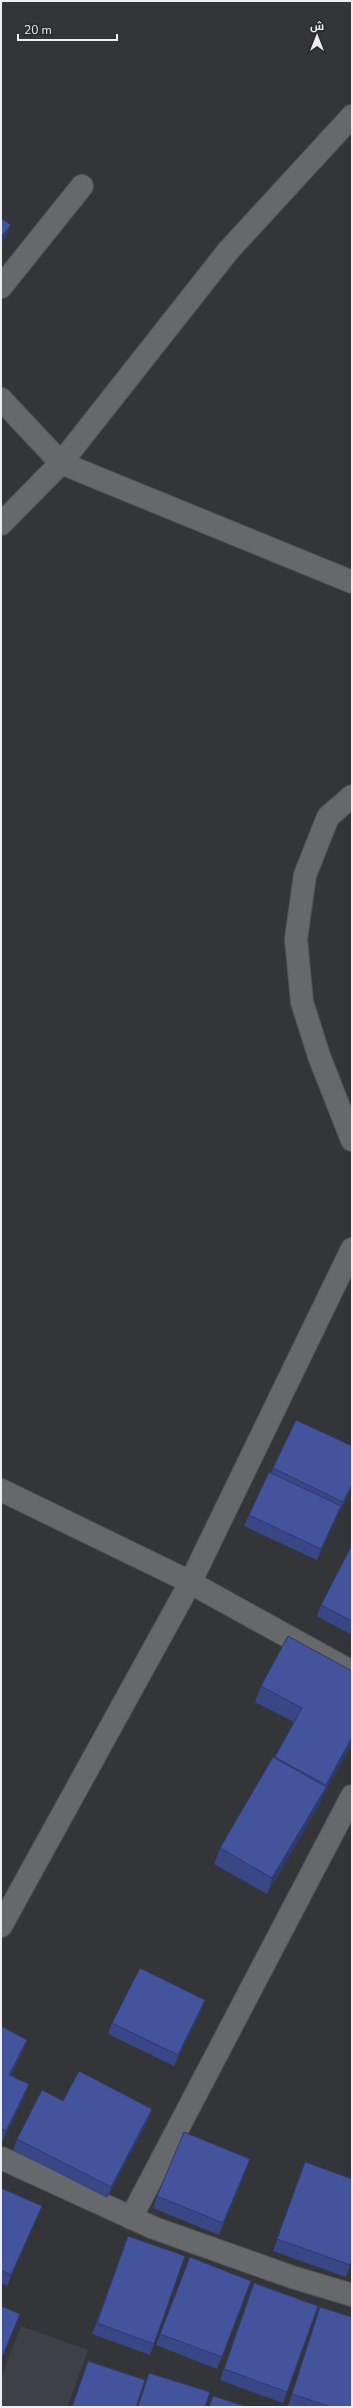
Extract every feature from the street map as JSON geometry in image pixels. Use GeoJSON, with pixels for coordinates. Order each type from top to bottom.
{"type":"FeatureCollection","features":[{"type":"Feature","properties":{"kind":"street"},"geometry":{"type":"LineString","coordinates":[[1,524],[61,463],[228,251],[352,116]]}},
{"type":"Feature","properties":{"kind":"street"},"geometry":{"type":"LineString","coordinates":[[1,287],[82,186]]}},
{"type":"Feature","properties":{"kind":"street"},"geometry":{"type":"LineString","coordinates":[[1,399],[61,463],[352,582]]}},
{"type":"Feature","properties":{"kind":"street"},"geometry":{"type":"LineString","coordinates":[[352,796],[328,817],[305,875],[296,939],[302,1002],[319,1056],[352,1140]]}},
{"type":"Feature","properties":{"kind":"street"},"geometry":{"type":"LineString","coordinates":[[1,1926],[190,1583],[352,1249]]}},
{"type":"Feature","properties":{"kind":"street"},"geometry":{"type":"LineString","coordinates":[[1,1490],[190,1583],[352,1672]]}},
{"type":"Feature","properties":{"kind":"street"},"geometry":{"type":"LineString","coordinates":[[131,2218],[352,1796]]}},
{"type":"Feature","properties":{"kind":"street"},"geometry":{"type":"LineString","coordinates":[[1,2158],[154,2228],[292,2277],[352,2294]]}},
{"type":"Feature","properties":{"kind":"shaded area"},"geometry":{"type":"Polygon","coordinates":[[[21,2326],[88,2350],[67,2407],[1,2407],[1,2378],[21,2326]]]}},
{"type":"Feature","properties":{"kind":"building"},"geometry":{"type":"Polygon","coordinates":[[[1,218],[11,225],[1,237],[1,218]]]}},
{"type":"Feature","properties":{"kind":"building"},"geometry":{"type":"Polygon","coordinates":[[[296,1420],[352,1446],[352,1484],[343,1502],[273,1468],[296,1420]]]}},
{"type":"Feature","properties":{"kind":"building"},"geometry":{"type":"Polygon","coordinates":[[[269,1472],[341,1506],[321,1549],[249,1515],[269,1472]]]}},
{"type":"Feature","properties":{"kind":"building"},"geometry":{"type":"Polygon","coordinates":[[[352,1545],[352,1621],[321,1605],[352,1545]]]}},
{"type":"Feature","properties":{"kind":"building"},"geometry":{"type":"Polygon","coordinates":[[[288,1636],[352,1671],[352,1737],[326,1785],[275,1757],[302,1708],[261,1686],[288,1636]]]}},
{"type":"Feature","properties":{"kind":"building"},"geometry":{"type":"Polygon","coordinates":[[[273,1757],[326,1787],[272,1878],[220,1848],[273,1757]]]}},
{"type":"Feature","properties":{"kind":"building"},"geometry":{"type":"Polygon","coordinates":[[[140,1968],[205,2000],[178,2055],[112,2023],[140,1968]]]}},
{"type":"Feature","properties":{"kind":"building"},"geometry":{"type":"Polygon","coordinates":[[[1,2026],[27,2040],[9,2075],[29,2084],[6,2131],[1,2128],[1,2026]]]}},
{"type":"Feature","properties":{"kind":"building"},"geometry":{"type":"Polygon","coordinates":[[[79,2071],[152,2109],[111,2187],[17,2139],[42,2090],[63,2101],[79,2071]]]}},
{"type":"Feature","properties":{"kind":"building"},"geometry":{"type":"Polygon","coordinates":[[[184,2132],[250,2159],[223,2223],[157,2196],[184,2132]]]}},
{"type":"Feature","properties":{"kind":"building"},"geometry":{"type":"Polygon","coordinates":[[[305,2162],[352,2179],[352,2259],[350,2265],[277,2239],[305,2162]]]}},
{"type":"Feature","properties":{"kind":"building"},"geometry":{"type":"Polygon","coordinates":[[[1,2188],[42,2206],[11,2275],[1,2270],[1,2188]]]}},
{"type":"Feature","properties":{"kind":"building"},"geometry":{"type":"Polygon","coordinates":[[[128,2236],[185,2256],[154,2344],[97,2323],[128,2236]]]}},
{"type":"Feature","properties":{"kind":"building"},"geometry":{"type":"Polygon","coordinates":[[[190,2257],[251,2281],[222,2357],[160,2334],[190,2257]]]}},
{"type":"Feature","properties":{"kind":"building"},"geometry":{"type":"Polygon","coordinates":[[[254,2283],[318,2306],[287,2392],[224,2369],[254,2283]]]}},
{"type":"Feature","properties":{"kind":"building"},"geometry":{"type":"Polygon","coordinates":[[[1,2306],[20,2314],[1,2360],[1,2306]]]}},
{"type":"Feature","properties":{"kind":"building"},"geometry":{"type":"Polygon","coordinates":[[[320,2307],[352,2317],[352,2407],[331,2407],[292,2394],[320,2307]]]}},
{"type":"Feature","properties":{"kind":"building"},"geometry":{"type":"Polygon","coordinates":[[[88,2361],[145,2380],[136,2407],[72,2407],[88,2361]]]}},
{"type":"Feature","properties":{"kind":"building"},"geometry":{"type":"Polygon","coordinates":[[[149,2373],[210,2392],[205,2407],[138,2407],[149,2373]]]}},
{"type":"Feature","properties":{"kind":"building"},"geometry":{"type":"Polygon","coordinates":[[[213,2396],[247,2407],[209,2407],[213,2396]]]}}]}
